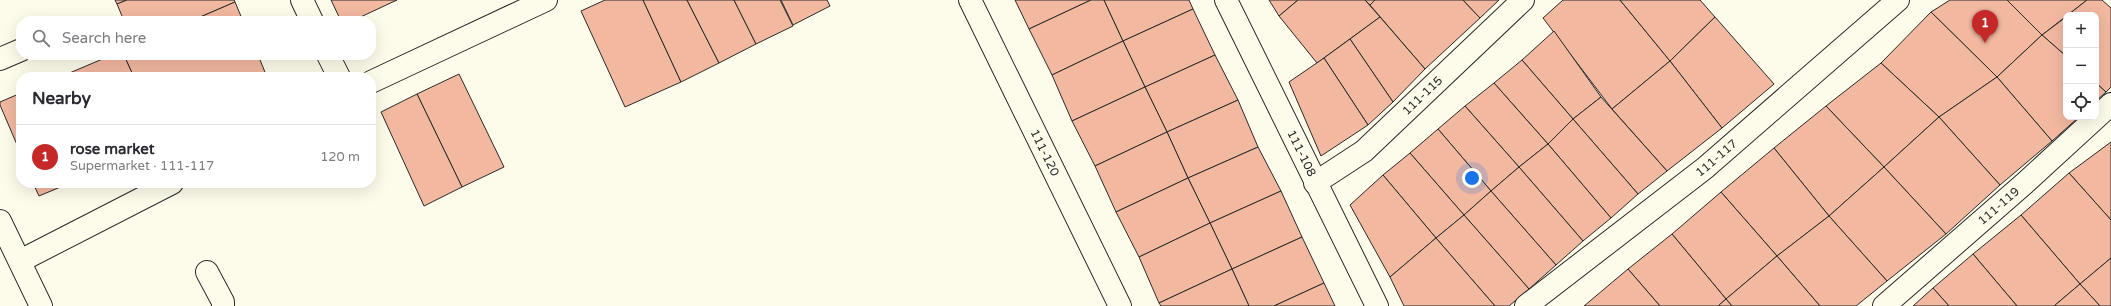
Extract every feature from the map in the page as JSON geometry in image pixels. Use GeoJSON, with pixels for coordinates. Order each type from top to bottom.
{"type":"FeatureCollection","features":[{"type":"Feature","properties":{"kind":"street"},"geometry":{"type":"LineString","coordinates":[[302,0],[310,16]]}},
{"type":"Feature","properties":{"kind":"street"},"geometry":{"type":"LineString","coordinates":[[376,80],[546,0]]}},
{"type":"Feature","properties":{"kind":"street","name":"111-120"},"geometry":{"type":"LineString","coordinates":[[970,0],[1120,306]]}},
{"type":"Feature","properties":{"kind":"street","name":"111-108"},"geometry":{"type":"LineString","coordinates":[[1226,0],[1377,306]]}},
{"type":"Feature","properties":{"kind":"street","name":"111-115"},"geometry":{"type":"LineString","coordinates":[[1315,183],[1364,151],[1523,0]]}},
{"type":"Feature","properties":{"kind":"street","name":"111-117"},"geometry":{"type":"LineString","coordinates":[[1526,306],[1705,168],[1898,0]]}},
{"type":"Feature","properties":{"kind":"street"},"geometry":{"type":"LineString","coordinates":[[0,59],[16,52]]}},
{"type":"Feature","properties":{"kind":"street"},"geometry":{"type":"LineString","coordinates":[[330,60],[336,72]]}},
{"type":"Feature","properties":{"kind":"street","name":"111-119"},"geometry":{"type":"LineString","coordinates":[[1884,306],[2025,184],[2111,104]]}},
{"type":"Feature","properties":{"kind":"street"},"geometry":{"type":"LineString","coordinates":[[20,261],[162,188]]}},
{"type":"Feature","properties":{"kind":"street"},"geometry":{"type":"LineString","coordinates":[[0,221],[41,306]]}},
{"type":"Feature","properties":{"kind":"street"},"geometry":{"type":"LineString","coordinates":[[207,272],[223,302],[223,306]]}},
{"type":"Feature","properties":{"kind":"building"},"geometry":{"type":"Polygon","coordinates":[[[115,0],[127,0],[117,4],[115,0]]]}},
{"type":"Feature","properties":{"kind":"building"},"geometry":{"type":"Polygon","coordinates":[[[127,0],[234,0],[235,2],[203,16],[122,16],[117,4],[127,0]]]}},
{"type":"Feature","properties":{"kind":"building"},"geometry":{"type":"Polygon","coordinates":[[[331,0],[397,0],[363,16],[339,16],[331,0]]]}},
{"type":"Feature","properties":{"kind":"building"},"geometry":{"type":"Polygon","coordinates":[[[605,0],[643,0],[681,82],[625,107],[581,11],[605,0]]]}},
{"type":"Feature","properties":{"kind":"building"},"geometry":{"type":"Polygon","coordinates":[[[643,0],[687,0],[719,63],[681,82],[643,0]]]}},
{"type":"Feature","properties":{"kind":"building"},"geometry":{"type":"Polygon","coordinates":[[[687,0],[734,0],[756,44],[719,63],[687,0]]]}},
{"type":"Feature","properties":{"kind":"building"},"geometry":{"type":"Polygon","coordinates":[[[734,0],[780,0],[793,26],[756,44],[734,0]]]}},
{"type":"Feature","properties":{"kind":"building"},"geometry":{"type":"Polygon","coordinates":[[[781,0],[827,0],[830,6],[793,25],[781,0]]]}},
{"type":"Feature","properties":{"kind":"building"},"geometry":{"type":"Polygon","coordinates":[[[1015,0],[1091,0],[1029,29],[1015,0]]]}},
{"type":"Feature","properties":{"kind":"building"},"geometry":{"type":"Polygon","coordinates":[[[1091,0],[1104,0],[1123,41],[1052,75],[1029,29],[1091,0]]]}},
{"type":"Feature","properties":{"kind":"building"},"geometry":{"type":"Polygon","coordinates":[[[1104,0],[1189,0],[1193,9],[1123,41],[1104,0]]]}},
{"type":"Feature","properties":{"kind":"building"},"geometry":{"type":"Polygon","coordinates":[[[1269,0],[1298,0],[1279,16],[1269,0]]]}},
{"type":"Feature","properties":{"kind":"building"},"geometry":{"type":"Polygon","coordinates":[[[1298,0],[1365,0],[1380,17],[1317,63],[1279,16],[1298,0]]]}},
{"type":"Feature","properties":{"kind":"building"},"geometry":{"type":"Polygon","coordinates":[[[1365,0],[1375,0],[1370,5],[1365,0]]]}},
{"type":"Feature","properties":{"kind":"building"},"geometry":{"type":"Polygon","coordinates":[[[1375,0],[1463,0],[1480,18],[1425,69],[1370,5],[1375,0]]]}},
{"type":"Feature","properties":{"kind":"building"},"geometry":{"type":"Polygon","coordinates":[[[1463,0],[1499,0],[1480,18],[1463,0]]]}},
{"type":"Feature","properties":{"kind":"building"},"geometry":{"type":"Polygon","coordinates":[[[1563,0],[1620,0],[1670,61],[1612,109],[1543,18],[1563,0]]]}},
{"type":"Feature","properties":{"kind":"building"},"geometry":{"type":"Polygon","coordinates":[[[1620,0],[1700,0],[1715,17],[1670,61],[1620,0]]]}},
{"type":"Feature","properties":{"kind":"building"},"geometry":{"type":"Polygon","coordinates":[[[1950,0],[2007,0],[2042,35],[1997,77],[1931,12],[1950,0]]]}},
{"type":"Feature","properties":{"kind":"building"},"geometry":{"type":"Polygon","coordinates":[[[2007,0],[2087,0],[2072,12],[2063,12],[2063,19],[2042,35],[2007,0]]]}},
{"type":"Feature","properties":{"kind":"building"},"geometry":{"type":"Polygon","coordinates":[[[2087,0],[2102,0],[2111,8],[2111,87],[2106,92],[2099,86],[2099,12],[2072,12],[2087,0]]]}},
{"type":"Feature","properties":{"kind":"building"},"geometry":{"type":"Polygon","coordinates":[[[235,2],[241,16],[203,16],[235,2]]]}},
{"type":"Feature","properties":{"kind":"building"},"geometry":{"type":"Polygon","coordinates":[[[1193,9],[1215,55],[1145,87],[1123,41],[1193,9]]]}},
{"type":"Feature","properties":{"kind":"building"},"geometry":{"type":"Polygon","coordinates":[[[1931,12],[1997,77],[1939,117],[1881,63],[1931,12]]]}},
{"type":"Feature","properties":{"kind":"building"},"geometry":{"type":"Polygon","coordinates":[[[1380,17],[1425,69],[1393,102],[1350,39],[1380,17]]]}},
{"type":"Feature","properties":{"kind":"building"},"geometry":{"type":"Polygon","coordinates":[[[1715,17],[1774,84],[1722,128],[1670,61],[1715,17]]]}},
{"type":"Feature","properties":{"kind":"building"},"geometry":{"type":"Polygon","coordinates":[[[2063,19],[2063,53],[2042,35],[2063,19]]]}},
{"type":"Feature","properties":{"kind":"building"},"geometry":{"type":"Polygon","coordinates":[[[1554,31],[1601,97],[1573,119],[1522,60],[1554,31]]]}},
{"type":"Feature","properties":{"kind":"building"},"geometry":{"type":"Polygon","coordinates":[[[2042,35],[2063,53],[2063,120],[2076,120],[2052,141],[1997,77],[2042,35]]]}},
{"type":"Feature","properties":{"kind":"building"},"geometry":{"type":"Polygon","coordinates":[[[1350,39],[1393,102],[1368,125],[1324,58],[1350,39]]]}},
{"type":"Feature","properties":{"kind":"building"},"geometry":{"type":"Polygon","coordinates":[[[1123,41],[1145,87],[1072,121],[1052,75],[1123,41]]]}},
{"type":"Feature","properties":{"kind":"building"},"geometry":{"type":"Polygon","coordinates":[[[1215,55],[1238,100],[1167,132],[1145,87],[1215,55]]]}},
{"type":"Feature","properties":{"kind":"building"},"geometry":{"type":"Polygon","coordinates":[[[1324,58],[1368,125],[1321,156],[1289,82],[1324,58]]]}},
{"type":"Feature","properties":{"kind":"building"},"geometry":{"type":"Polygon","coordinates":[[[100,60],[126,60],[132,72],[72,72],[100,60]]]}},
{"type":"Feature","properties":{"kind":"building"},"geometry":{"type":"Polygon","coordinates":[[[126,60],[260,60],[265,72],[132,72],[126,60]]]}},
{"type":"Feature","properties":{"kind":"building"},"geometry":{"type":"Polygon","coordinates":[[[1522,60],[1573,119],[1548,144],[1494,83],[1522,60]]]}},
{"type":"Feature","properties":{"kind":"building"},"geometry":{"type":"Polygon","coordinates":[[[1670,61],[1722,128],[1667,171],[1612,109],[1670,61]]]}},
{"type":"Feature","properties":{"kind":"building"},"geometry":{"type":"Polygon","coordinates":[[[1881,63],[1939,117],[1884,167],[1826,106],[1881,63]]]}},
{"type":"Feature","properties":{"kind":"building"},"geometry":{"type":"Polygon","coordinates":[[[459,74],[504,167],[462,187],[417,94],[459,74]]]}},
{"type":"Feature","properties":{"kind":"building"},"geometry":{"type":"Polygon","coordinates":[[[1997,77],[2052,141],[2000,185],[1939,117],[1997,77]]]}},
{"type":"Feature","properties":{"kind":"building"},"geometry":{"type":"Polygon","coordinates":[[[1494,83],[1548,144],[1519,167],[1465,106],[1494,83]]]}},
{"type":"Feature","properties":{"kind":"building"},"geometry":{"type":"Polygon","coordinates":[[[2099,86],[2106,92],[2099,98],[2099,86]]]}},
{"type":"Feature","properties":{"kind":"building"},"geometry":{"type":"Polygon","coordinates":[[[1145,87],[1167,132],[1095,166],[1072,121],[1145,87]]]}},
{"type":"Feature","properties":{"kind":"building"},"geometry":{"type":"Polygon","coordinates":[[[417,94],[462,187],[424,206],[381,112],[417,94]]]}},
{"type":"Feature","properties":{"kind":"building"},"geometry":{"type":"Polygon","coordinates":[[[16,95],[16,142],[0,105],[0,102],[16,95]]]}},
{"type":"Feature","properties":{"kind":"building"},"geometry":{"type":"Polygon","coordinates":[[[1601,97],[1667,171],[1638,194],[1573,119],[1601,97]]]}},
{"type":"Feature","properties":{"kind":"building"},"geometry":{"type":"Polygon","coordinates":[[[1238,100],[1258,147],[1188,178],[1167,132],[1238,100]]]}},
{"type":"Feature","properties":{"kind":"building"},"geometry":{"type":"Polygon","coordinates":[[[1465,106],[1519,167],[1491,191],[1438,129],[1465,106]]]}},
{"type":"Feature","properties":{"kind":"building"},"geometry":{"type":"Polygon","coordinates":[[[1826,106],[1884,167],[1829,216],[1774,148],[1826,106]]]}},
{"type":"Feature","properties":{"kind":"building"},"geometry":{"type":"Polygon","coordinates":[[[1939,117],[2000,185],[1946,234],[1884,167],[1939,117]]]}},
{"type":"Feature","properties":{"kind":"building"},"geometry":{"type":"Polygon","coordinates":[[[1573,119],[1638,194],[1611,218],[1548,144],[1573,119]]]}},
{"type":"Feature","properties":{"kind":"building"},"geometry":{"type":"Polygon","coordinates":[[[1438,129],[1491,191],[1464,215],[1410,153],[1438,129]]]}},
{"type":"Feature","properties":{"kind":"building"},"geometry":{"type":"Polygon","coordinates":[[[1167,132],[1188,178],[1116,212],[1095,166],[1167,132]]]}},
{"type":"Feature","properties":{"kind":"building"},"geometry":{"type":"Polygon","coordinates":[[[2111,142],[2111,220],[2069,173],[2111,142]]]}},
{"type":"Feature","properties":{"kind":"building"},"geometry":{"type":"Polygon","coordinates":[[[1548,144],[1611,218],[1583,241],[1519,167],[1548,144]]]}},
{"type":"Feature","properties":{"kind":"building"},"geometry":{"type":"Polygon","coordinates":[[[1258,147],[1281,191],[1210,223],[1188,178],[1258,147]]]}},
{"type":"Feature","properties":{"kind":"building"},"geometry":{"type":"Polygon","coordinates":[[[1774,148],[1829,216],[1777,256],[1721,192],[1774,148]]]}},
{"type":"Feature","properties":{"kind":"building"},"geometry":{"type":"Polygon","coordinates":[[[1410,153],[1464,215],[1436,238],[1383,175],[1410,153]]]}},
{"type":"Feature","properties":{"kind":"building"},"geometry":{"type":"Polygon","coordinates":[[[1519,167],[1583,241],[1556,265],[1491,191],[1519,167]]]}},
{"type":"Feature","properties":{"kind":"building"},"geometry":{"type":"Polygon","coordinates":[[[1884,167],[1946,234],[1887,281],[1829,216],[1884,167]]]}},
{"type":"Feature","properties":{"kind":"building"},"geometry":{"type":"Polygon","coordinates":[[[2069,173],[2111,220],[2111,258],[2080,284],[2021,215],[2069,173]]]}},
{"type":"Feature","properties":{"kind":"building"},"geometry":{"type":"Polygon","coordinates":[[[1383,175],[1436,238],[1390,277],[1350,205],[1383,175]]]}},
{"type":"Feature","properties":{"kind":"building"},"geometry":{"type":"Polygon","coordinates":[[[1188,178],[1210,223],[1139,257],[1116,212],[1188,178]]]}},
{"type":"Feature","properties":{"kind":"building"},"geometry":{"type":"Polygon","coordinates":[[[35,188],[58,188],[39,196],[35,188]]]}},
{"type":"Feature","properties":{"kind":"building"},"geometry":{"type":"Polygon","coordinates":[[[1281,191],[1302,237],[1232,269],[1210,223],[1281,191]]]}},
{"type":"Feature","properties":{"kind":"building"},"geometry":{"type":"Polygon","coordinates":[[[1491,191],[1556,265],[1529,289],[1464,215],[1491,191]]]}},
{"type":"Feature","properties":{"kind":"building"},"geometry":{"type":"Polygon","coordinates":[[[1721,192],[1777,256],[1726,299],[1672,234],[1721,192]]]}},
{"type":"Feature","properties":{"kind":"building"},"geometry":{"type":"Polygon","coordinates":[[[1464,215],[1529,289],[1509,306],[1495,306],[1436,238],[1464,215]]]}},
{"type":"Feature","properties":{"kind":"building"},"geometry":{"type":"Polygon","coordinates":[[[2021,215],[2080,284],[2054,306],[2017,306],[1973,254],[2021,215]]]}},
{"type":"Feature","properties":{"kind":"building"},"geometry":{"type":"Polygon","coordinates":[[[1829,216],[1887,281],[1856,306],[1820,306],[1777,256],[1829,216]]]}},
{"type":"Feature","properties":{"kind":"building"},"geometry":{"type":"Polygon","coordinates":[[[1210,223],[1232,269],[1159,303],[1139,257],[1210,223]]]}},
{"type":"Feature","properties":{"kind":"building"},"geometry":{"type":"Polygon","coordinates":[[[1672,234],[1726,299],[1718,306],[1660,306],[1628,269],[1672,234]]]}},
{"type":"Feature","properties":{"kind":"building"},"geometry":{"type":"Polygon","coordinates":[[[1302,237],[1324,283],[1274,306],[1249,306],[1232,269],[1302,237]]]}},
{"type":"Feature","properties":{"kind":"building"},"geometry":{"type":"Polygon","coordinates":[[[1436,238],[1495,306],[1404,306],[1390,277],[1436,238]]]}},
{"type":"Feature","properties":{"kind":"building"},"geometry":{"type":"Polygon","coordinates":[[[1973,254],[2017,306],[1949,306],[1933,288],[1973,254]]]}},
{"type":"Feature","properties":{"kind":"building"},"geometry":{"type":"Polygon","coordinates":[[[1777,256],[1820,306],[1732,306],[1726,299],[1777,256]]]}},
{"type":"Feature","properties":{"kind":"building"},"geometry":{"type":"Polygon","coordinates":[[[2111,258],[2111,306],[2100,306],[2080,284],[2111,258]]]}},
{"type":"Feature","properties":{"kind":"building"},"geometry":{"type":"Polygon","coordinates":[[[1232,269],[1249,306],[1161,306],[1159,303],[1232,269]]]}},
{"type":"Feature","properties":{"kind":"building"},"geometry":{"type":"Polygon","coordinates":[[[1628,269],[1660,306],[1584,306],[1628,269]]]}},
{"type":"Feature","properties":{"kind":"building"},"geometry":{"type":"Polygon","coordinates":[[[1324,283],[1335,306],[1274,306],[1324,283]]]}},
{"type":"Feature","properties":{"kind":"building"},"geometry":{"type":"Polygon","coordinates":[[[2080,284],[2100,306],[2054,306],[2080,284]]]}},
{"type":"Feature","properties":{"kind":"building"},"geometry":{"type":"Polygon","coordinates":[[[1933,288],[1949,306],[1913,306],[1933,288]]]}},
{"type":"Feature","properties":{"kind":"building"},"geometry":{"type":"Polygon","coordinates":[[[1726,299],[1732,306],[1718,306],[1726,299]]]}},
{"type":"Feature","properties":{"kind":"place","name":"rose market"},"geometry":{"type":"Point","coordinates":[1985,43]}}]}
